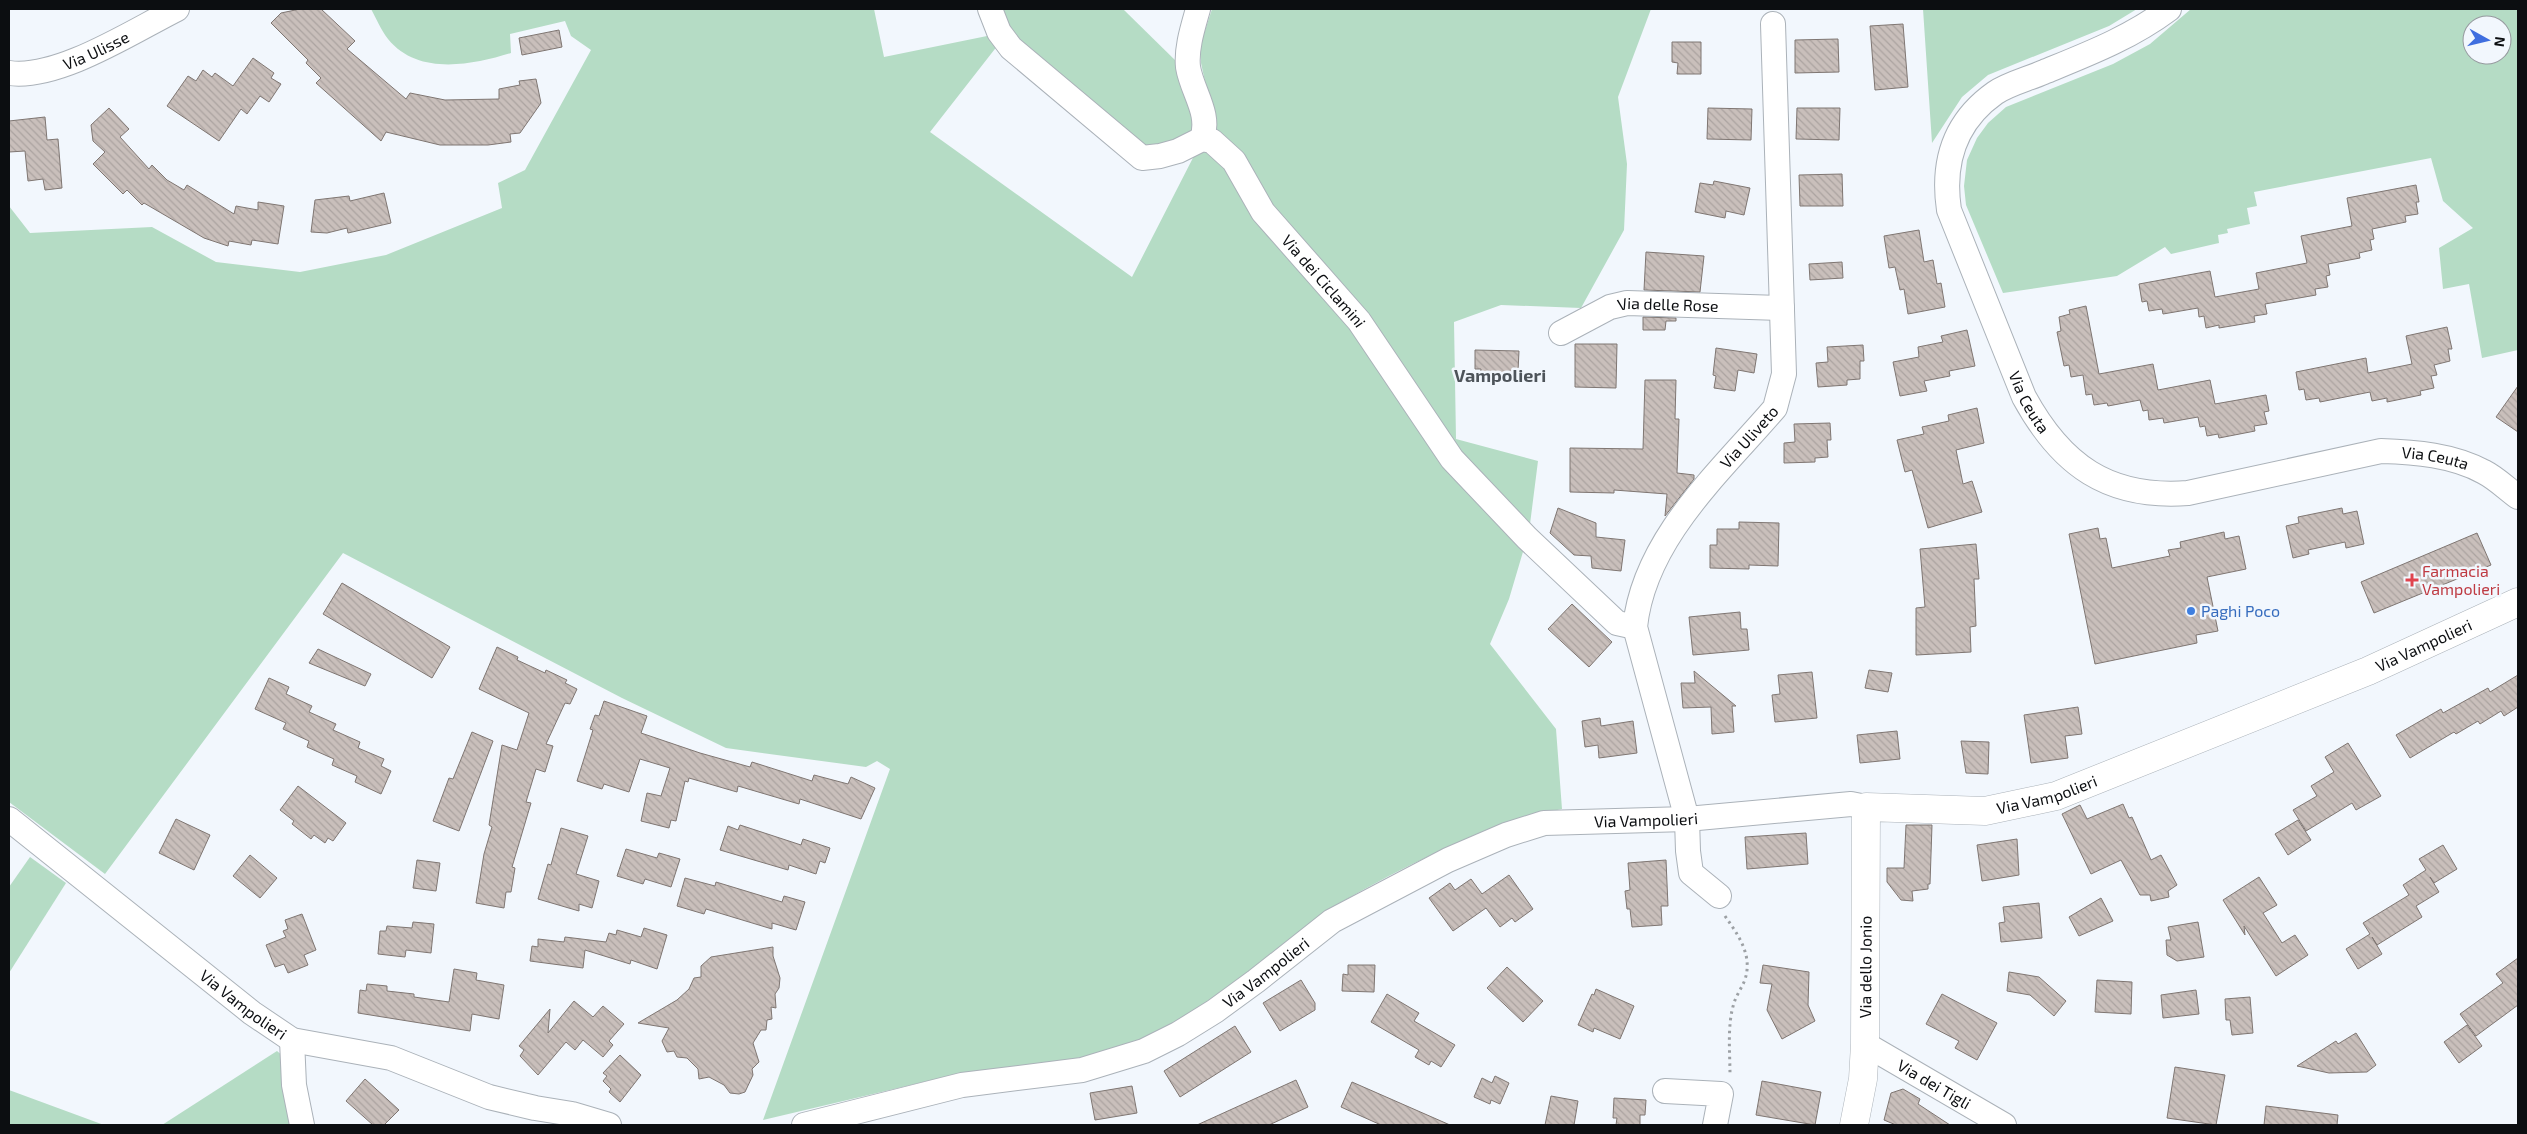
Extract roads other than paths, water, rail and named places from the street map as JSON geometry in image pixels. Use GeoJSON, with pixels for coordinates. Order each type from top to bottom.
{"type":"FeatureCollection","features":[{"type":"Feature","properties":{"kind":"street","name":"Via Ulisse"},"geometry":{"type":"LineString","coordinates":[[9,73],[43,72],[70,63],[140,17],[177,9]]}},
{"type":"Feature","properties":{"kind":"street"},"geometry":{"type":"LineString","coordinates":[[990,9],[999,32],[1010,48],[1142,158],[1178,151],[1202,139],[1206,126],[1188,67],[1189,43],[1198,9]]}},
{"type":"Feature","properties":{"kind":"street","name":"Via Ceuta"},"geometry":{"type":"LineString","coordinates":[[2169,9],[2145,27],[2112,44],[1996,92],[1961,127],[1950,154],[1946,186],[1949,210],[2024,397],[2039,425],[2058,449],[2078,466],[2132,490],[2163,495],[2188,493],[2381,451],[2408,452],[2462,462],[2485,472],[2516,498]]}},
{"type":"Feature","properties":{"kind":"street","name":"Via Uliveto"},"geometry":{"type":"LineString","coordinates":[[1719,896],[1691,873],[1686,819],[1635,627],[1638,602],[1649,570],[1673,529],[1775,408],[1781,393],[1784,374],[1772,24]]}},
{"type":"Feature","properties":{"kind":"street","name":"Via dei Ciclamini"},"geometry":{"type":"LineString","coordinates":[[1202,139],[1212,142],[1234,161],[1264,212],[1359,321],[1452,460],[1527,538],[1617,623],[1635,627]]}},
{"type":"Feature","properties":{"kind":"street","name":"Via delle Rose"},"geometry":{"type":"LineString","coordinates":[[1561,332],[1610,307],[1627,303],[1782,308]]}},
{"type":"Feature","properties":{"kind":"street","name":"Via Vampolieri"},"geometry":{"type":"LineString","coordinates":[[804,1125],[962,1085],[1082,1070],[1144,1051],[1178,1034],[1215,1011],[1332,921],[1448,860],[1506,834],[1544,823],[1686,819],[1851,804],[1866,807],[1986,811],[2056,796],[2368,672],[2518,602]]}},
{"type":"Feature","properties":{"kind":"street","name":"Via dello Jonio"},"geometry":{"type":"LineString","coordinates":[[1854,1125],[1863,1079],[1865,1044],[1866,807]]}},
{"type":"Feature","properties":{"kind":"street","name":"Via Vampolieri"},"geometry":{"type":"LineString","coordinates":[[9,818],[252,1013],[292,1040],[391,1058],[489,1097],[535,1108],[572,1114],[608,1125]]}},
{"type":"Feature","properties":{"kind":"street"},"geometry":{"type":"LineString","coordinates":[[292,1040],[294,1085],[302,1125]]}},
{"type":"Feature","properties":{"kind":"street","name":"Via dei Tigli"},"geometry":{"type":"LineString","coordinates":[[1865,1044],[2004,1125]]}},
{"type":"Feature","properties":{"kind":"street"},"geometry":{"type":"LineString","coordinates":[[1665,1092],[1721,1094],[1715,1125]]}},
{"type":"Feature","properties":{"kind":"place","name":"Farmacia Vampolieri"},"geometry":{"type":"Point","coordinates":[2412,580]}},
{"type":"Feature","properties":{"kind":"place","name":"Paghi Poco"},"geometry":{"type":"Point","coordinates":[2191,611]}},
{"type":"Feature","properties":{"kind":"district","name":"Vampolieri"},"geometry":{"type":"Point","coordinates":[1500,376]}}]}
